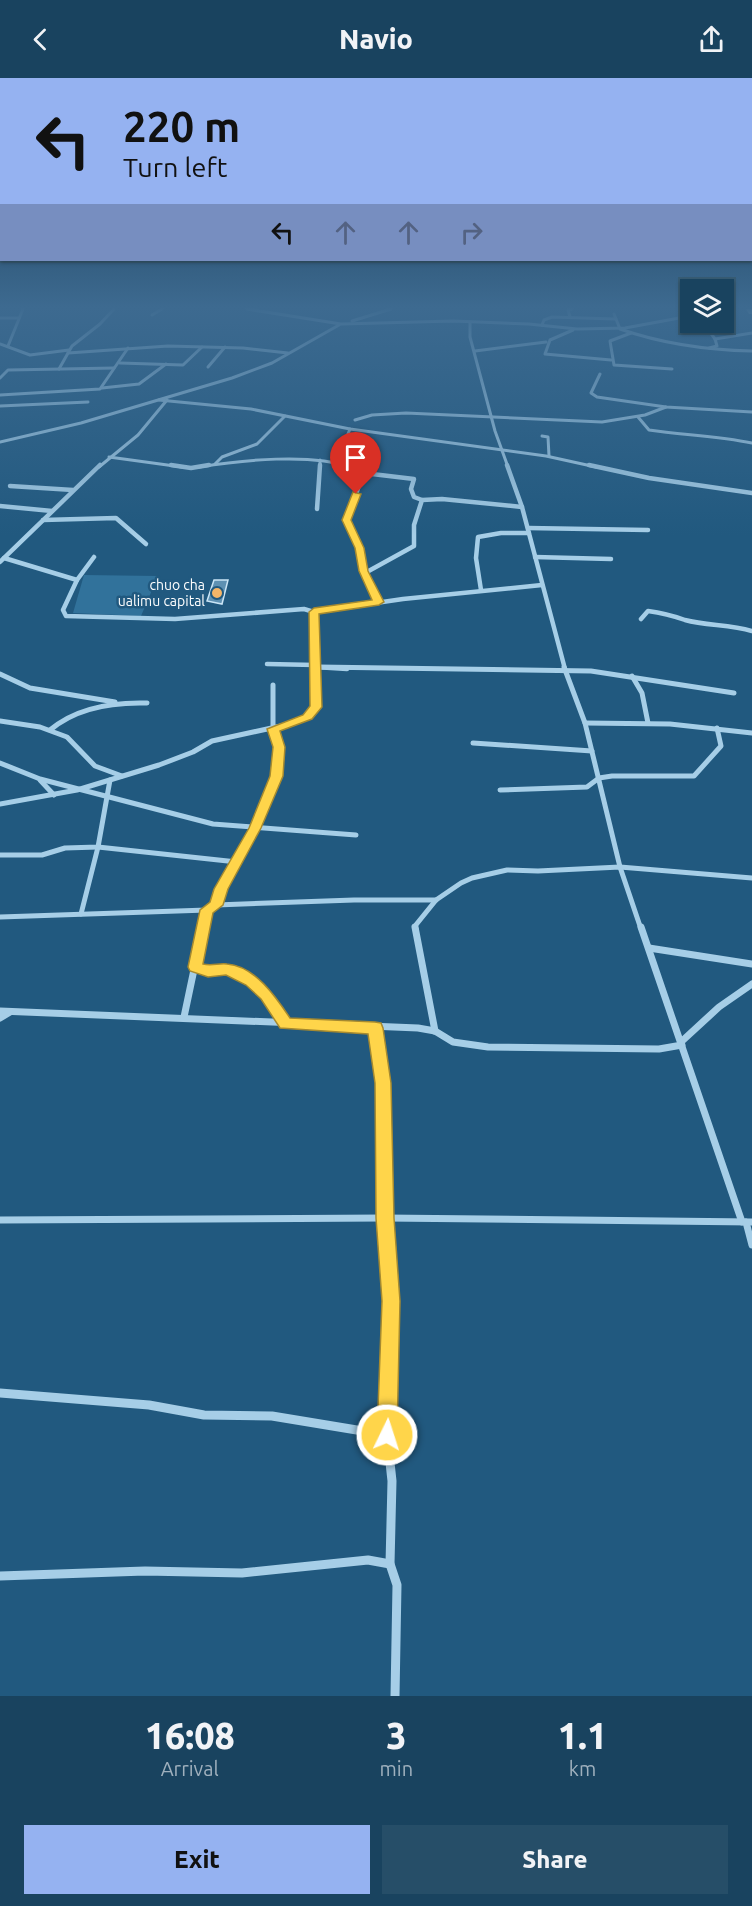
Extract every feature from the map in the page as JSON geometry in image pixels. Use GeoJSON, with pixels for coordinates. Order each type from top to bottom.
{"type":"FeatureCollection","features":[{"type":"Feature","properties":{"kind":"street"},"geometry":{"type":"LineString","coordinates":[[100,389],[103,385]]}},
{"type":"Feature","properties":{"kind":"street"},"geometry":{"type":"LineString","coordinates":[[0,394],[100,389],[135,385]]}},
{"type":"Feature","properties":{"kind":"street"},"geometry":{"type":"LineString","coordinates":[[0,442],[81,423],[209,385]]}},
{"type":"Feature","properties":{"kind":"street"},"geometry":{"type":"LineString","coordinates":[[484,385],[501,450],[529,531],[555,640],[585,723],[620,867],[747,1222],[752,1245]]}},
{"type":"Feature","properties":{"kind":"street"},"geometry":{"type":"LineString","coordinates":[[595,385],[591,393],[594,396],[666,407],[752,412]]}},
{"type":"Feature","properties":{"kind":"street"},"geometry":{"type":"LineString","coordinates":[[159,400],[251,409],[350,429],[549,456],[670,482],[752,493]]}},
{"type":"Feature","properties":{"kind":"street"},"geometry":{"type":"LineString","coordinates":[[1,561],[73,490],[109,457],[138,435],[167,400]]}},
{"type":"Feature","properties":{"kind":"street"},"geometry":{"type":"LineString","coordinates":[[0,406],[88,402]]}},
{"type":"Feature","properties":{"kind":"street"},"geometry":{"type":"LineString","coordinates":[[355,420],[386,413],[493,416],[585,424],[638,417],[666,407]]}},
{"type":"Feature","properties":{"kind":"street"},"geometry":{"type":"LineString","coordinates":[[215,464],[222,457],[257,444],[285,416]]}},
{"type":"Feature","properties":{"kind":"street"},"geometry":{"type":"LineString","coordinates":[[638,417],[649,430],[698,437],[729,438],[752,443]]}},
{"type":"Feature","properties":{"kind":"street"},"geometry":{"type":"LineString","coordinates":[[337,461],[350,429]]}},
{"type":"Feature","properties":{"kind":"street"},"geometry":{"type":"LineString","coordinates":[[542,436],[548,437],[550,441],[549,456]]}},
{"type":"Feature","properties":{"kind":"street"},"geometry":{"type":"LineString","coordinates":[[109,457],[186,468],[238,461],[337,461],[364,471],[414,479],[411,489],[414,497],[422,500],[442,498],[522,507]]}},
{"type":"Feature","properties":{"kind":"street"},"geometry":{"type":"LineString","coordinates":[[317,509],[320,460]]}},
{"type":"Feature","properties":{"kind":"street"},"geometry":{"type":"LineString","coordinates":[[364,471],[347,520],[360,548],[365,573],[379,602]]}},
{"type":"Feature","properties":{"kind":"street"},"geometry":{"type":"LineString","coordinates":[[10,486],[73,490]]}},
{"type":"Feature","properties":{"kind":"street"},"geometry":{"type":"LineString","coordinates":[[365,573],[414,546],[414,525],[422,500]]}},
{"type":"Feature","properties":{"kind":"street"},"geometry":{"type":"LineString","coordinates":[[0,506],[52,511]]}},
{"type":"Feature","properties":{"kind":"street"},"geometry":{"type":"LineString","coordinates":[[43,520],[116,518],[146,544]]}},
{"type":"Feature","properties":{"kind":"street"},"geometry":{"type":"LineString","coordinates":[[481,590],[476,558],[478,537],[529,531],[648,530]]}},
{"type":"Feature","properties":{"kind":"street"},"geometry":{"type":"LineString","coordinates":[[94,557],[77,580],[63,609],[66,616],[151,620],[304,609],[314,612],[379,602],[542,585]]}},
{"type":"Feature","properties":{"kind":"street"},"geometry":{"type":"LineString","coordinates":[[535,557],[611,559]]}},
{"type":"Feature","properties":{"kind":"street"},"geometry":{"type":"LineString","coordinates":[[1,561],[77,580]]}},
{"type":"Feature","properties":{"kind":"street"},"geometry":{"type":"LineString","coordinates":[[641,619],[648,611],[672,614],[686,620],[737,626],[752,631]]}},
{"type":"Feature","properties":{"kind":"street"},"geometry":{"type":"LineString","coordinates":[[0,804],[77,790],[159,765],[193,752],[212,741],[273,729],[299,721],[314,711],[314,612]]}},
{"type":"Feature","properties":{"kind":"street"},"geometry":{"type":"LineString","coordinates":[[267,664],[591,671],[734,693]]}},
{"type":"Feature","properties":{"kind":"street"},"geometry":{"type":"LineString","coordinates":[[0,675],[30,688],[115,702],[147,703]]}},
{"type":"Feature","properties":{"kind":"street"},"geometry":{"type":"LineString","coordinates":[[632,676],[642,693],[648,723]]}},
{"type":"Feature","properties":{"kind":"street"},"geometry":{"type":"LineString","coordinates":[[216,905],[221,889],[255,828],[277,776],[279,747],[273,729],[273,685]]}},
{"type":"Feature","properties":{"kind":"street"},"geometry":{"type":"LineString","coordinates":[[50,730],[70,717],[115,702]]}},
{"type":"Feature","properties":{"kind":"street"},"geometry":{"type":"LineString","coordinates":[[0,721],[50,730],[73,741],[80,753],[95,766],[123,776]]}},
{"type":"Feature","properties":{"kind":"street"},"geometry":{"type":"LineString","coordinates":[[585,723],[648,723],[752,733]]}},
{"type":"Feature","properties":{"kind":"street"},"geometry":{"type":"LineString","coordinates":[[500,790],[586,787],[599,778],[694,776],[706,762],[719,753],[721,742],[717,728]]}},
{"type":"Feature","properties":{"kind":"street"},"geometry":{"type":"LineString","coordinates":[[473,743],[592,750]]}},
{"type":"Feature","properties":{"kind":"street"},"geometry":{"type":"LineString","coordinates":[[0,763],[40,779],[77,790],[213,824],[356,835]]}},
{"type":"Feature","properties":{"kind":"street"},"geometry":{"type":"LineString","coordinates":[[95,766],[102,782]]}},
{"type":"Feature","properties":{"kind":"street"},"geometry":{"type":"LineString","coordinates":[[40,779],[54,795]]}},
{"type":"Feature","properties":{"kind":"street"},"geometry":{"type":"LineString","coordinates":[[81,914],[98,847],[110,780]]}},
{"type":"Feature","properties":{"kind":"street"},"geometry":{"type":"LineString","coordinates":[[0,855],[42,855],[65,848],[98,847],[237,862]]}},
{"type":"Feature","properties":{"kind":"street"},"geometry":{"type":"LineString","coordinates":[[435,1031],[415,933],[416,926],[436,900],[472,878],[507,870],[538,871],[620,867],[752,878]]}},
{"type":"Feature","properties":{"kind":"street"},"geometry":{"type":"LineString","coordinates":[[0,917],[207,910],[216,905],[354,900],[436,900]]}},
{"type":"Feature","properties":{"kind":"street"},"geometry":{"type":"LineString","coordinates":[[184,1017],[207,910]]}},
{"type":"Feature","properties":{"kind":"street"},"geometry":{"type":"LineString","coordinates":[[649,948],[752,964]]}},
{"type":"Feature","properties":{"kind":"street"},"geometry":{"type":"LineString","coordinates":[[196,967],[208,971],[228,969],[251,981],[266,995],[286,1024]]}},
{"type":"Feature","properties":{"kind":"street"},"geometry":{"type":"LineString","coordinates":[[0,1011],[418,1028],[435,1031],[453,1042],[488,1047],[659,1049],[682,1044],[719,1006],[752,984]]}},
{"type":"Feature","properties":{"kind":"street"},"geometry":{"type":"LineString","coordinates":[[0,1018],[10,1012]]}},
{"type":"Feature","properties":{"kind":"street"},"geometry":{"type":"LineString","coordinates":[[375,1028],[383,1083],[385,1218],[391,1301],[387,1435],[392,1481],[390,1564],[397,1585],[395,1696]]}},
{"type":"Feature","properties":{"kind":"street"},"geometry":{"type":"LineString","coordinates":[[0,1220],[385,1218],[747,1222]]}},
{"type":"Feature","properties":{"kind":"street"},"geometry":{"type":"LineString","coordinates":[[0,1393],[150,1405],[204,1415],[273,1416],[387,1435]]}},
{"type":"Feature","properties":{"kind":"street"},"geometry":{"type":"LineString","coordinates":[[0,1576],[145,1571],[242,1573],[368,1560],[390,1564]]}},
{"type":"Feature","properties":{"kind":"shaded area"},"geometry":{"type":"Polygon","coordinates":[[[84,575],[158,576],[141,616],[73,613],[84,575]]]}},
{"type":"Feature","properties":{"kind":"building","name":"chuo cha ualimu capital"},"geometry":{"type":"Polygon","coordinates":[[[214,580],[228,580],[222,604],[207,601],[214,580]]]}},
{"type":"Feature","properties":{"kind":"place","name":"chuo cha ualimu capital"},"geometry":{"type":"Point","coordinates":[217,593]}},
{"type":"Feature","properties":{"kind":"route"},"geometry":{"type":"LineString","coordinates":[[356,494],[347,520],[360,548],[363,571],[379,602],[314,612],[316,707],[308,717],[273,729],[279,747],[277,776],[255,828],[221,889],[216,905],[207,910],[196,967],[208,971],[228,969],[251,981],[266,995],[286,1024],[375,1028],[383,1083],[386,1151],[385,1218],[391,1301],[387,1435]]}}]}
